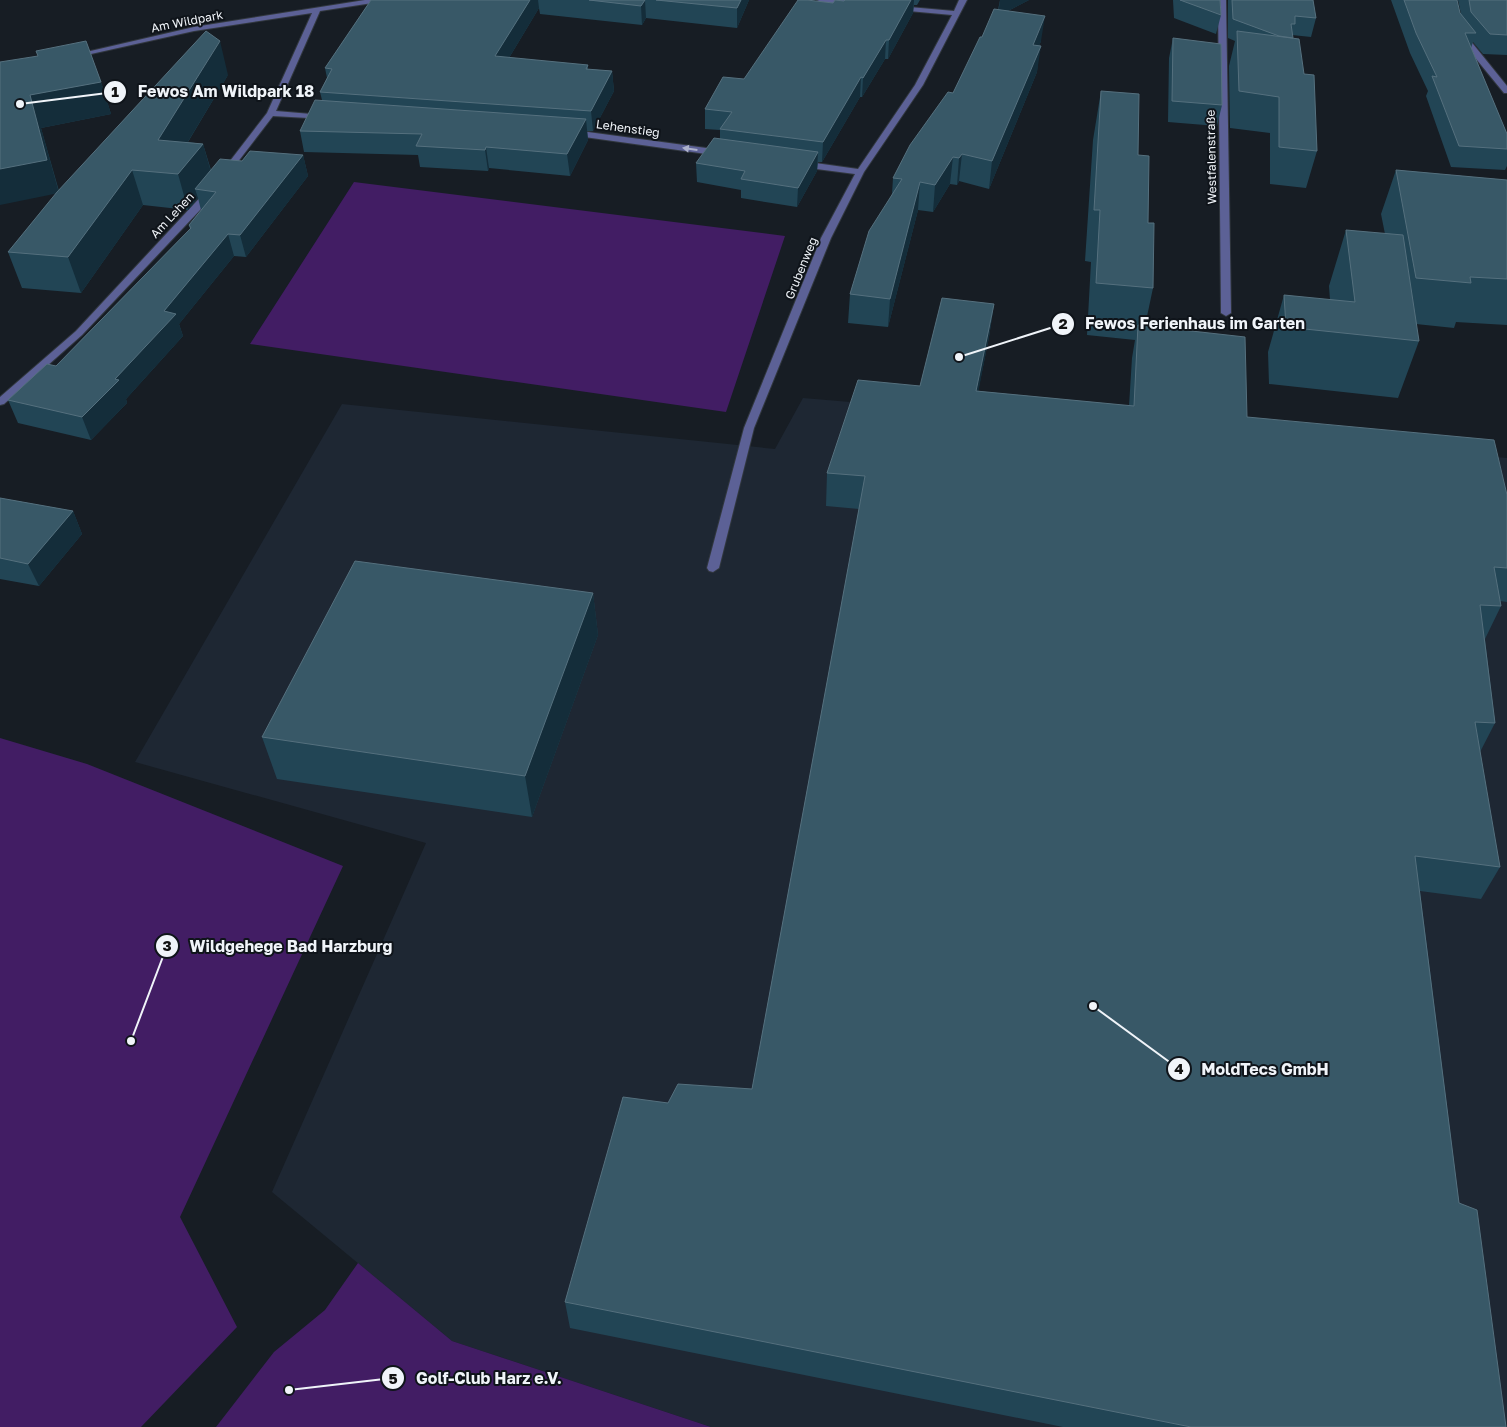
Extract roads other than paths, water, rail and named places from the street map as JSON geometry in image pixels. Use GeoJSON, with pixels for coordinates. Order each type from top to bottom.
{"type":"FeatureCollection","features":[{"type":"Feature","properties":{"kind":"street","name":"Am Wildpark"},"geometry":{"type":"LineString","coordinates":[[63,58],[194,29],[379,0]]}},
{"type":"Feature","properties":{"kind":"street"},"geometry":{"type":"LineString","coordinates":[[821,0],[860,4]]}},
{"type":"Feature","properties":{"kind":"street","name":"Grubenweg"},"geometry":{"type":"LineString","coordinates":[[713,568],[749,428],[826,238],[860,172],[919,85],[963,0]]}},
{"type":"Feature","properties":{"kind":"street","name":"Westfalenstraße"},"geometry":{"type":"LineString","coordinates":[[1222,0],[1226,313]]}},
{"type":"Feature","properties":{"kind":"street"},"geometry":{"type":"LineString","coordinates":[[888,7],[956,13]]}},
{"type":"Feature","properties":{"kind":"street","name":"Am Lehen"},"geometry":{"type":"LineString","coordinates":[[0,402],[79,332],[191,214],[271,113],[317,10]]}},
{"type":"Feature","properties":{"kind":"street"},"geometry":{"type":"LineString","coordinates":[[1458,24],[1459,32],[1507,91]]}},
{"type":"Feature","properties":{"kind":"street"},"geometry":{"type":"LineString","coordinates":[[271,113],[329,117]]}},
{"type":"Feature","properties":{"kind":"street","name":"Lehenstieg"},"geometry":{"type":"LineString","coordinates":[[563,132],[726,154]]}},
{"type":"Feature","properties":{"kind":"street"},"geometry":{"type":"LineString","coordinates":[[793,163],[860,172]]}},
{"type":"Feature","properties":{"kind":"place","name":"Fewos Am Wildpark 18"},"geometry":{"type":"Point","coordinates":[20,104]}},
{"type":"Feature","properties":{"kind":"place","name":"Fewos Ferienhaus im Garten"},"geometry":{"type":"Point","coordinates":[959,357]}},
{"type":"Feature","properties":{"kind":"place","name":"MoldTecs GmbH"},"geometry":{"type":"Point","coordinates":[1093,1006]}},
{"type":"Feature","properties":{"kind":"place","name":"Wildgehege Bad Harzburg"},"geometry":{"type":"Point","coordinates":[131,1041]}},
{"type":"Feature","properties":{"kind":"place","name":"Golf-Club Harz e.V."},"geometry":{"type":"Point","coordinates":[289,1390]}}]}
